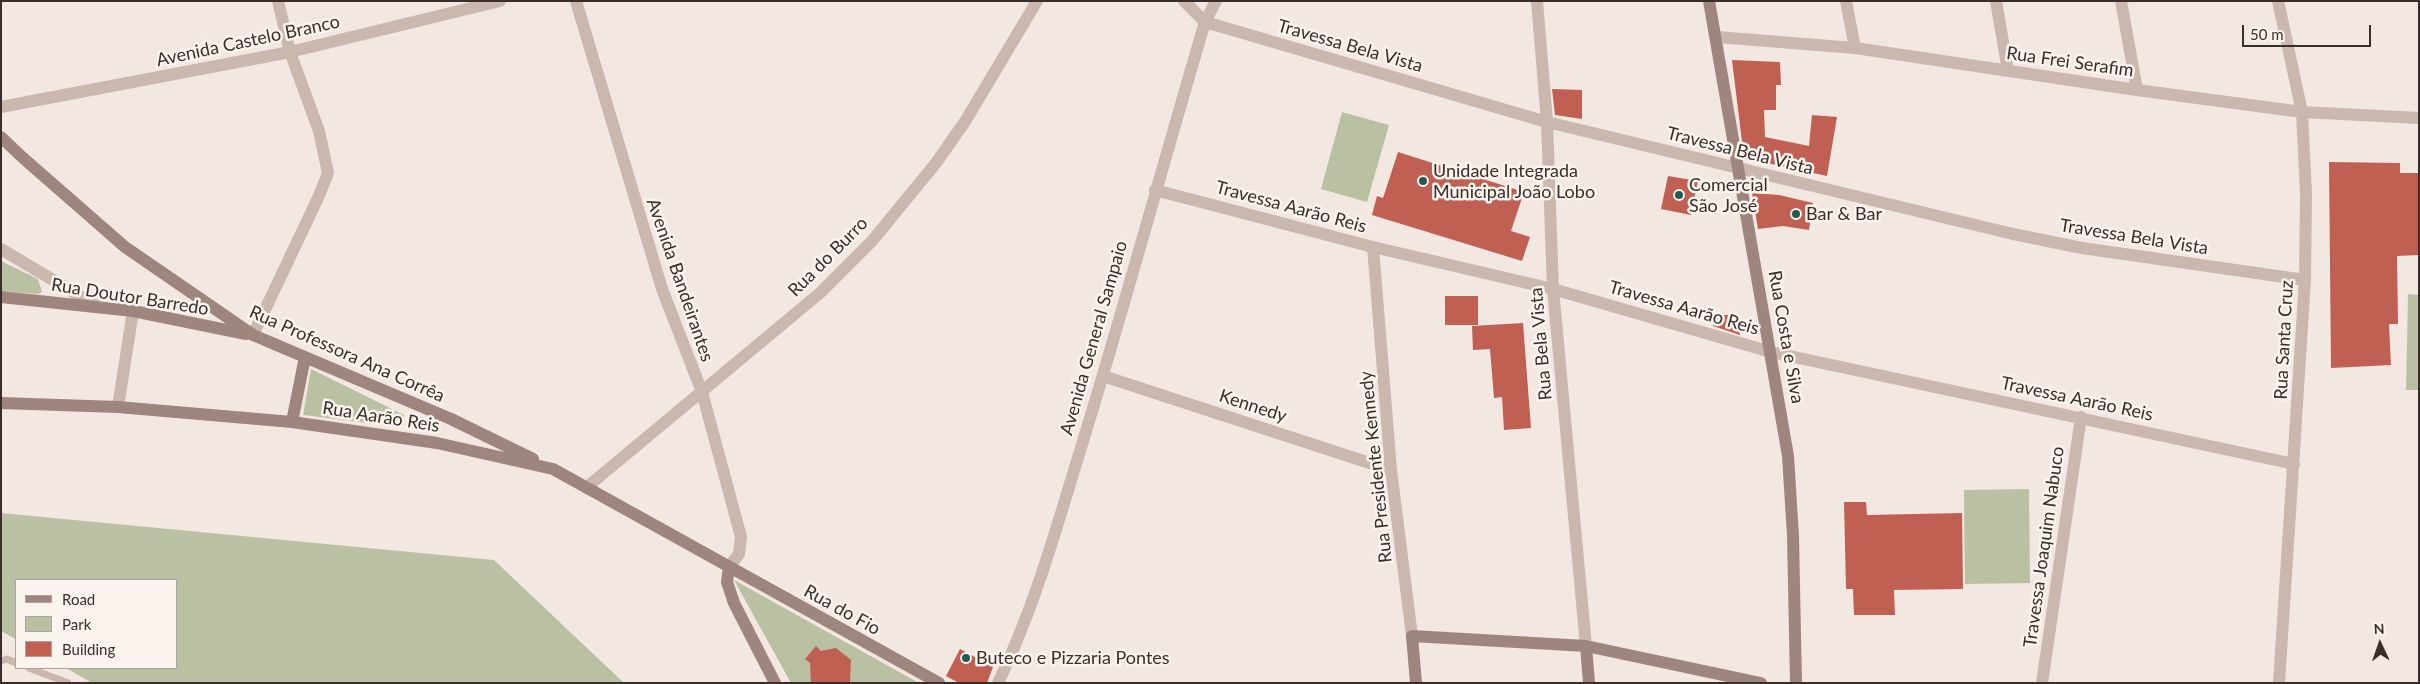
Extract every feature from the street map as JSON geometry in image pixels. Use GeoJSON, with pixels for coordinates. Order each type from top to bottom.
{"type":"FeatureCollection","features":[{"type":"Feature","properties":{"kind":"street"},"geometry":{"type":"LineString","coordinates":[[253,335],[328,173],[319,131],[290,52],[278,1]]}},
{"type":"Feature","properties":{"kind":"street","name":"Avenida Castelo Branco"},"geometry":{"type":"LineString","coordinates":[[1,107],[290,52],[500,1]]}},
{"type":"Feature","properties":{"kind":"street","name":"Avenida Bandeirantes"},"geometry":{"type":"LineString","coordinates":[[576,1],[662,289],[702,392],[741,537],[739,554],[729,568]]}},
{"type":"Feature","properties":{"kind":"street","name":"Rua do Burro"},"geometry":{"type":"LineString","coordinates":[[587,486],[820,293],[872,241],[936,163],[966,120],[1037,1]]}},
{"type":"Feature","properties":{"kind":"street","name":"Travessa Bela Vista"},"geometry":{"type":"LineString","coordinates":[[1184,1],[1205,22],[1547,122],[2013,234],[2082,248],[2305,280]]}},
{"type":"Feature","properties":{"kind":"street","name":"Avenida General Sampaio"},"geometry":{"type":"LineString","coordinates":[[998,683],[1022,628],[1050,550],[1103,376],[1155,190],[1205,22],[1216,1]]}},
{"type":"Feature","properties":{"kind":"street","name":"Rua Bela Vista"},"geometry":{"type":"LineString","coordinates":[[1537,1],[1547,122],[1552,289],[1589,683]]}},
{"type":"Feature","properties":{"kind":"street","name":"Rua Costa e Silva"},"geometry":{"type":"LineString","coordinates":[[1709,1],[1717,37],[1737,168],[1788,456],[1792,495],[1796,683]]}},
{"type":"Feature","properties":{"kind":"street"},"geometry":{"type":"LineString","coordinates":[[1846,1],[1855,48]]}},
{"type":"Feature","properties":{"kind":"street"},"geometry":{"type":"LineString","coordinates":[[1996,1],[2008,71]]}},
{"type":"Feature","properties":{"kind":"street"},"geometry":{"type":"LineString","coordinates":[[2121,1],[2137,90]]}},
{"type":"Feature","properties":{"kind":"street","name":"Rua Santa Cruz"},"geometry":{"type":"LineString","coordinates":[[2278,1],[2302,112],[2306,194],[2305,280],[2279,683]]}},
{"type":"Feature","properties":{"kind":"street","name":"Rua Frei Serafim"},"geometry":{"type":"LineString","coordinates":[[1717,37],[1855,48],[2137,90],[2302,112],[2419,118]]}},
{"type":"Feature","properties":{"kind":"street","name":"Rua Professora Ana Corrêa"},"geometry":{"type":"LineString","coordinates":[[1,137],[125,247],[253,335],[451,419],[553,469]]}},
{"type":"Feature","properties":{"kind":"street","name":"Travessa Aarão Reis"},"geometry":{"type":"LineString","coordinates":[[1155,190],[1373,247],[1552,289],[1771,352],[2294,464]]}},
{"type":"Feature","properties":{"kind":"street","name":"Rua Presidente Kennedy"},"geometry":{"type":"LineString","coordinates":[[1373,247],[1392,470],[1416,683]]}},
{"type":"Feature","properties":{"kind":"street"},"geometry":{"type":"LineString","coordinates":[[1,249],[95,306]]}},
{"type":"Feature","properties":{"kind":"street","name":"Rua Doutor Barredo"},"geometry":{"type":"LineString","coordinates":[[1,297],[134,311],[253,335]]}},
{"type":"Feature","properties":{"kind":"street"},"geometry":{"type":"LineString","coordinates":[[118,407],[134,311]]}},
{"type":"Feature","properties":{"kind":"street"},"geometry":{"type":"LineString","coordinates":[[292,422],[305,357]]}},
{"type":"Feature","properties":{"kind":"street","name":"Kennedy"},"geometry":{"type":"LineString","coordinates":[[1103,376],[1392,470]]}},
{"type":"Feature","properties":{"kind":"street","name":"Rua Aarão Reis"},"geometry":{"type":"LineString","coordinates":[[1,403],[118,407],[292,422],[437,443],[553,469],[587,486],[729,568]]}},
{"type":"Feature","properties":{"kind":"street","name":"Travessa Joaquim Nabuco"},"geometry":{"type":"LineString","coordinates":[[2042,683],[2081,417]]}},
{"type":"Feature","properties":{"kind":"street"},"geometry":{"type":"LineString","coordinates":[[729,568],[727,582],[734,603],[775,683]]}},
{"type":"Feature","properties":{"kind":"street","name":"Rua do Fio"},"geometry":{"type":"LineString","coordinates":[[729,568],[938,683]]}},
{"type":"Feature","properties":{"kind":"street"},"geometry":{"type":"LineString","coordinates":[[1412,636],[1586,646],[1762,683]]}},
{"type":"Feature","properties":{"kind":"lane"},"geometry":{"type":"LineString","coordinates":[[1,661],[7,659],[15,663]]}},
{"type":"Feature","properties":{"kind":"lane"},"geometry":{"type":"LineString","coordinates":[[32,669],[68,683]]}},
{"type":"Feature","properties":{"kind":"green space"},"geometry":{"type":"Polygon","coordinates":[[[1342,112],[1389,125],[1367,202],[1321,189],[1342,112]]]}},
{"type":"Feature","properties":{"kind":"green space"},"geometry":{"type":"Polygon","coordinates":[[[1,261],[38,279],[42,292],[38,294],[1,291],[1,261]]]}},
{"type":"Feature","properties":{"kind":"green space"},"geometry":{"type":"Polygon","coordinates":[[[2408,294],[2419,295],[2419,390],[2406,390],[2408,294]]]}},
{"type":"Feature","properties":{"kind":"green space"},"geometry":{"type":"Polygon","coordinates":[[[311,369],[404,415],[401,427],[303,415],[311,369]]]}},
{"type":"Feature","properties":{"kind":"green space"},"geometry":{"type":"Polygon","coordinates":[[[2029,489],[2030,583],[1965,584],[1964,490],[2029,489]]]}},
{"type":"Feature","properties":{"kind":"green space"},"geometry":{"type":"Polygon","coordinates":[[[1,513],[494,560],[624,683],[92,683],[68,669],[178,669],[178,579],[15,579],[15,638],[1,631],[1,513]]]}},
{"type":"Feature","properties":{"kind":"green space"},"geometry":{"type":"Polygon","coordinates":[[[734,580],[919,683],[791,683],[734,580]]]}},
{"type":"Feature","properties":{"kind":"building"},"geometry":{"type":"Polygon","coordinates":[[[1732,60],[1780,62],[1781,85],[1776,85],[1776,110],[1764,110],[1765,137],[1809,146],[1812,115],[1837,117],[1827,176],[1744,158],[1732,60]]]}},
{"type":"Feature","properties":{"kind":"building"},"geometry":{"type":"Polygon","coordinates":[[[1552,89],[1582,90],[1582,119],[1555,115],[1552,89]]]}},
{"type":"Feature","properties":{"kind":"building"},"geometry":{"type":"Polygon","coordinates":[[[1398,152],[1524,192],[1511,231],[1530,237],[1522,261],[1372,215],[1377,196],[1383,198],[1398,152]]]}},
{"type":"Feature","properties":{"kind":"building"},"geometry":{"type":"Polygon","coordinates":[[[2329,162],[2400,163],[2400,173],[2419,173],[2419,255],[2397,256],[2398,324],[2389,324],[2391,365],[2331,368],[2329,162]]]}},
{"type":"Feature","properties":{"kind":"building","name":"Comercial São José"},"geometry":{"type":"Polygon","coordinates":[[[1668,176],[1698,181],[1691,215],[1661,209],[1668,176]]]}},
{"type":"Feature","properties":{"kind":"building"},"geometry":{"type":"Polygon","coordinates":[[[1752,193],[1779,195],[1813,203],[1809,230],[1783,226],[1758,229],[1752,193]]]}},
{"type":"Feature","properties":{"kind":"building"},"geometry":{"type":"Polygon","coordinates":[[[1445,296],[1478,296],[1478,325],[1445,325],[1445,296]]]}},
{"type":"Feature","properties":{"kind":"building"},"geometry":{"type":"Polygon","coordinates":[[[1713,315],[1739,315],[1740,335],[1713,326],[1713,315]]]}},
{"type":"Feature","properties":{"kind":"building"},"geometry":{"type":"Polygon","coordinates":[[[1523,323],[1531,428],[1504,430],[1502,397],[1494,398],[1490,349],[1473,350],[1472,326],[1523,323]]]}},
{"type":"Feature","properties":{"kind":"building"},"geometry":{"type":"Polygon","coordinates":[[[1844,502],[1866,502],[1867,515],[1962,513],[1963,589],[1894,590],[1895,615],[1854,615],[1853,589],[1846,589],[1844,502]]]}},
{"type":"Feature","properties":{"kind":"building"},"geometry":{"type":"Polygon","coordinates":[[[816,646],[821,651],[836,648],[851,660],[850,683],[811,683],[810,663],[805,659],[816,646]]]}},
{"type":"Feature","properties":{"kind":"building","name":"Buteco e Pizzaria Pontes"},"geometry":{"type":"Polygon","coordinates":[[[960,649],[993,667],[987,683],[959,683],[946,676],[960,649]]]}},
{"type":"Feature","properties":{"kind":"place","name":"Unidade Integrada Municipal João Lobo"},"geometry":{"type":"Point","coordinates":[1423,181]}},
{"type":"Feature","properties":{"kind":"place","name":"Comercial São José"},"geometry":{"type":"Point","coordinates":[1679,195]}},
{"type":"Feature","properties":{"kind":"place","name":"Bar & Bar"},"geometry":{"type":"Point","coordinates":[1796,214]}},
{"type":"Feature","properties":{"kind":"place","name":"Buteco e Pizzaria Pontes"},"geometry":{"type":"Point","coordinates":[966,658]}}]}
